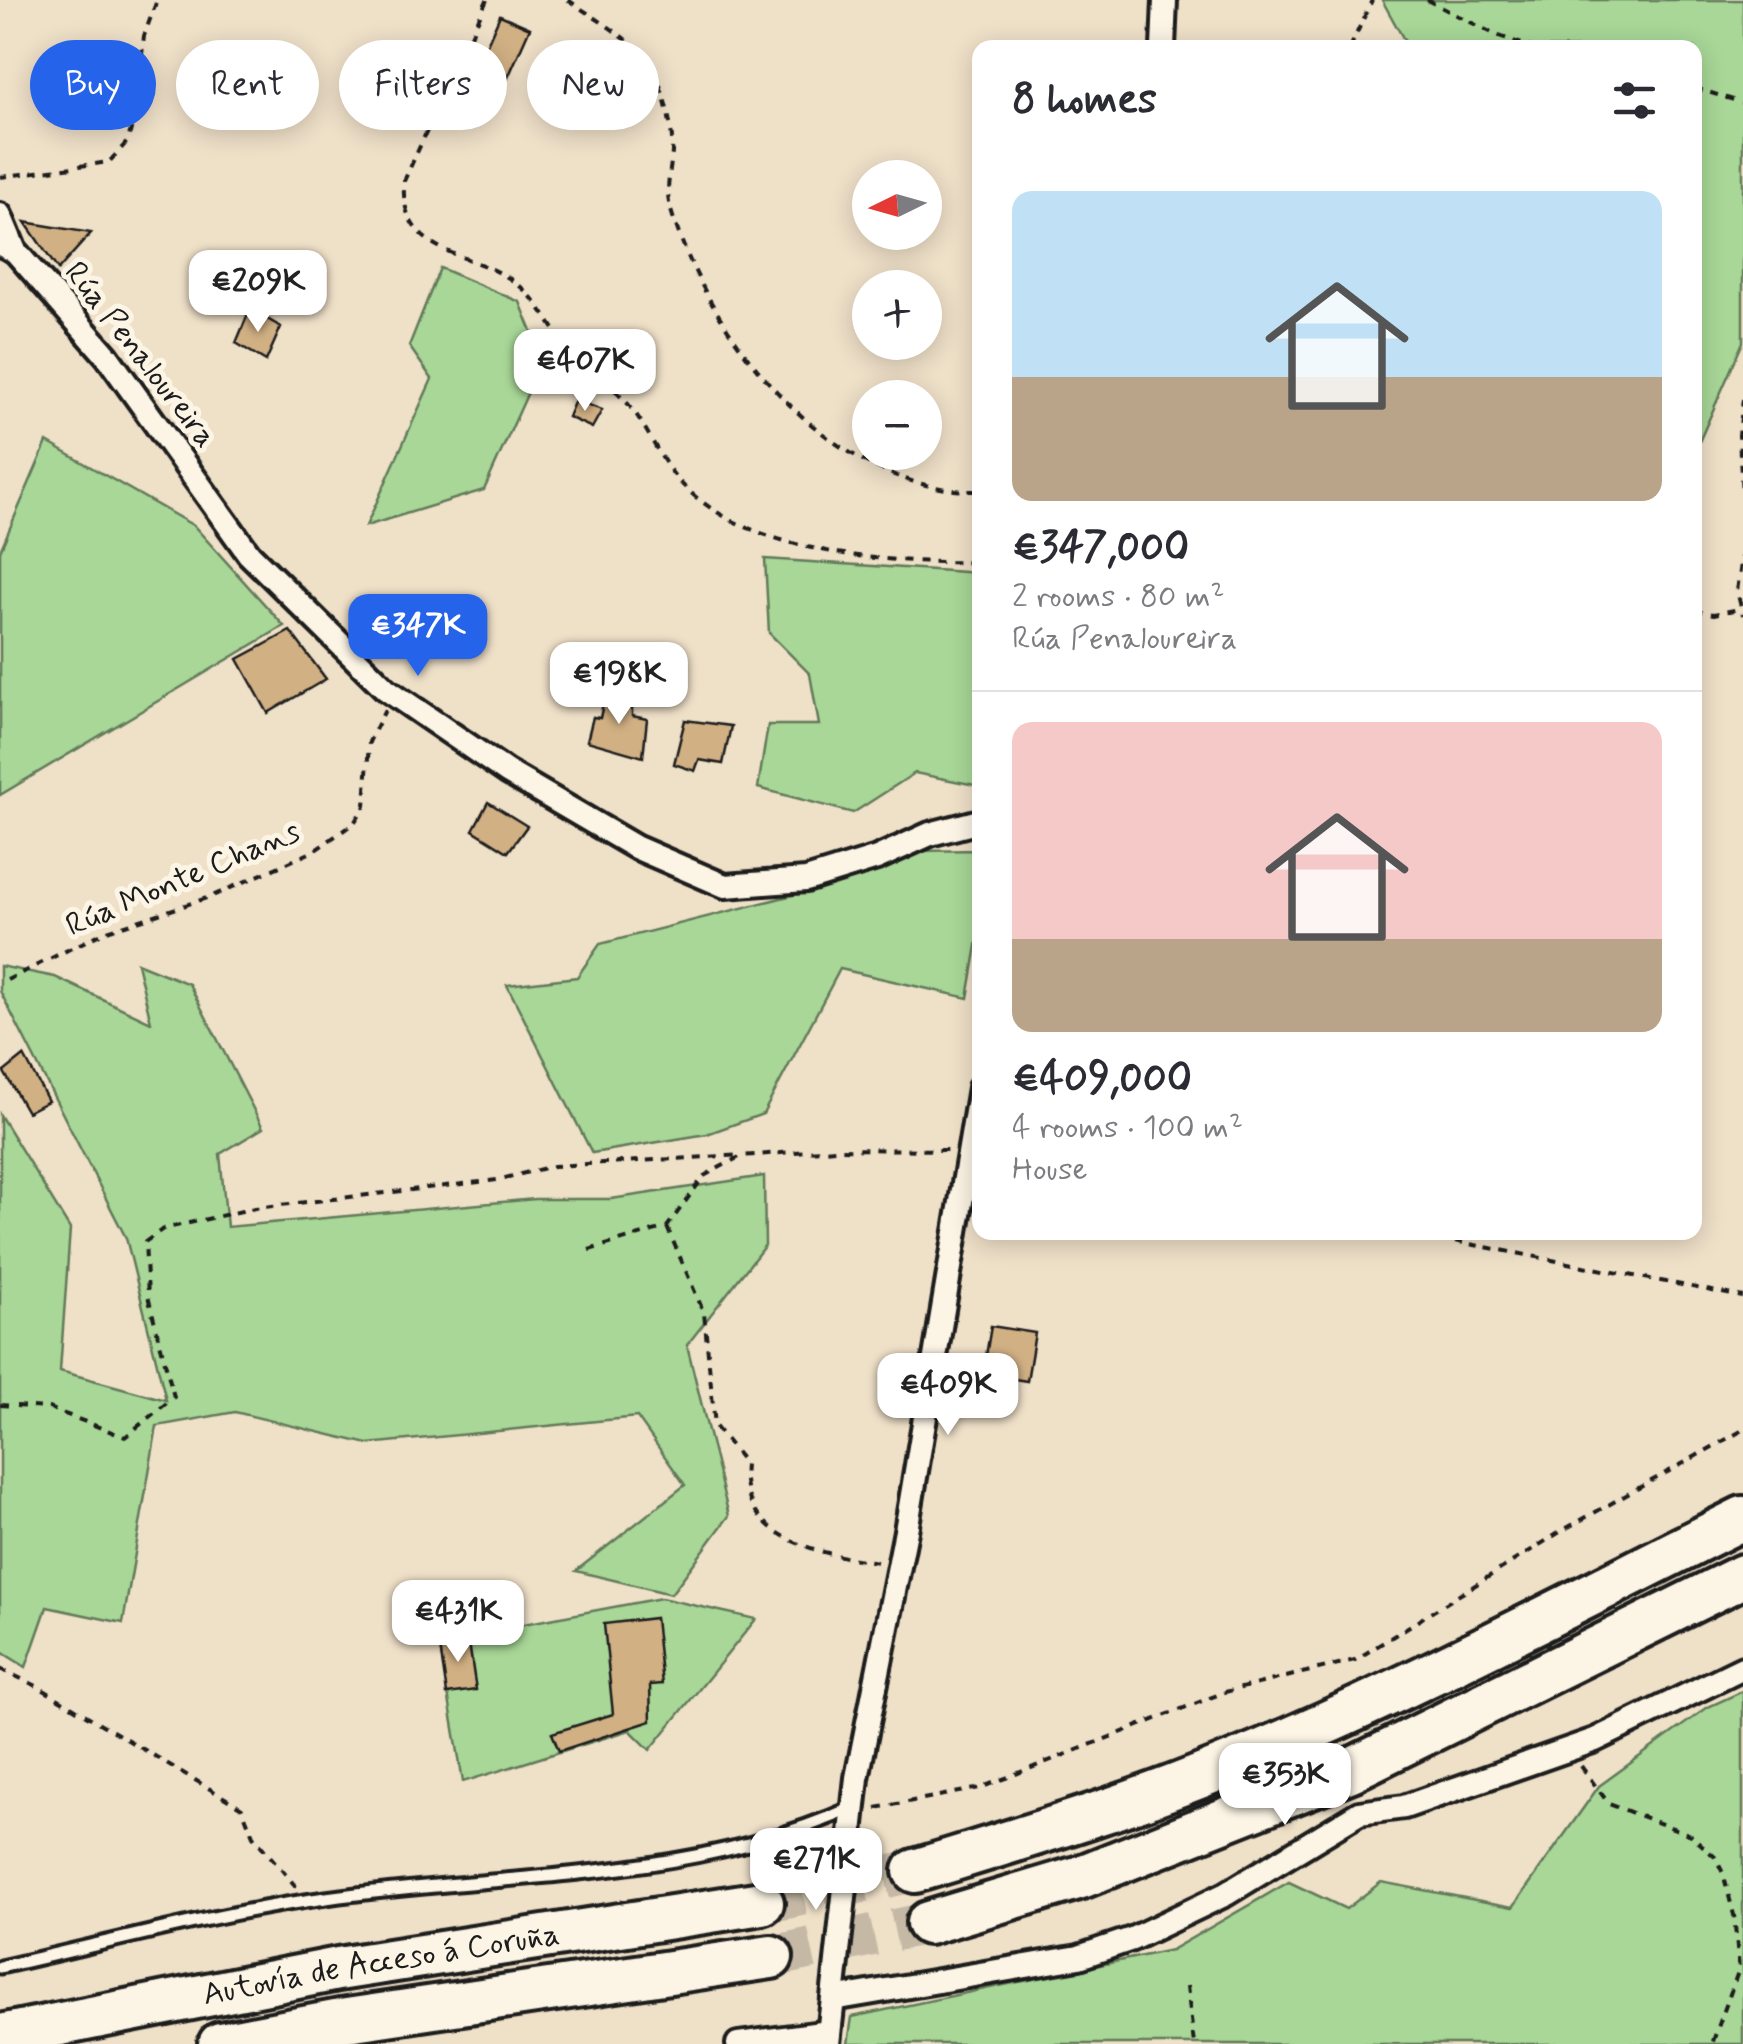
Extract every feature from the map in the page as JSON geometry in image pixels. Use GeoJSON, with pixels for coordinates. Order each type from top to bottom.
{"type":"FeatureCollection","features":[{"type":"Feature","properties":{"kind":"highway"},"geometry":{"type":"LineString","coordinates":[[915,1871],[1086,1819],[1232,1764],[1460,1659],[1743,1518]]}},
{"type":"Feature","properties":{"kind":"highway"},"geometry":{"type":"LineString","coordinates":[[928,1923],[1081,1877],[1352,1770],[1743,1576]]}},
{"type":"Feature","properties":{"kind":"highway","name":"Autovía de Acceso á Coruña"},"geometry":{"type":"LineString","coordinates":[[0,2036],[338,1968],[762,1903]]}},
{"type":"Feature","properties":{"kind":"highway","name":"Autovía de Acceso á Coruña"},"geometry":{"type":"LineString","coordinates":[[220,2044],[340,2021],[770,1956]]}},
{"type":"Feature","properties":{"kind":"street"},"geometry":{"type":"LineString","coordinates":[[1163,40],[1165,0]]}},
{"type":"Feature","properties":{"kind":"street"},"geometry":{"type":"LineString","coordinates":[[0,214],[7,247]]}},
{"type":"Feature","properties":{"kind":"street","name":"Rúa Penaloureira"},"geometry":{"type":"LineString","coordinates":[[7,247],[108,356],[250,554],[322,629],[401,699],[507,772],[635,847],[725,886],[806,880],[877,858],[930,834],[972,824]]}},
{"type":"Feature","properties":{"kind":"street"},"geometry":{"type":"LineString","coordinates":[[830,2021],[899,1565],[972,1138]]}},
{"type":"Feature","properties":{"kind":"street"},"geometry":{"type":"LineString","coordinates":[[738,2044],[1079,1957],[1132,1939],[1226,1894],[1359,1813],[1404,1807],[1570,1750],[1743,1668]]}},
{"type":"Feature","properties":{"kind":"lane"},"geometry":{"type":"LineString","coordinates":[[0,1968],[327,1898],[646,1865],[752,1843],[865,1808]]}},
{"type":"Feature","properties":{"kind":"path"},"geometry":{"type":"LineString","coordinates":[[0,177],[109,162],[128,141],[136,109],[144,36],[157,0]]}},
{"type":"Feature","properties":{"kind":"path"},"geometry":{"type":"LineString","coordinates":[[487,0],[404,181],[402,208],[415,231],[454,255],[518,284],[543,308],[570,352],[629,406],[680,481],[711,507],[825,554],[972,562]]}},
{"type":"Feature","properties":{"kind":"path"},"geometry":{"type":"LineString","coordinates":[[568,0],[652,66],[672,137],[668,203],[726,330],[810,428],[886,471],[958,492],[972,492]]}},
{"type":"Feature","properties":{"kind":"path"},"geometry":{"type":"LineString","coordinates":[[1354,40],[1372,0]]}},
{"type":"Feature","properties":{"kind":"path"},"geometry":{"type":"LineString","coordinates":[[1427,0],[1511,40]]}},
{"type":"Feature","properties":{"kind":"path"},"geometry":{"type":"LineString","coordinates":[[1702,90],[1743,103]]}},
{"type":"Feature","properties":{"kind":"path"},"geometry":{"type":"LineString","coordinates":[[1743,399],[1739,435],[1743,516]]}},
{"type":"Feature","properties":{"kind":"path"},"geometry":{"type":"LineString","coordinates":[[1702,612],[1742,612],[1737,591],[1743,550]]}},
{"type":"Feature","properties":{"kind":"path","name":"Rúa Monte Chans"},"geometry":{"type":"LineString","coordinates":[[7,980],[104,932],[210,897],[314,851],[354,823],[365,806],[365,762],[377,720],[401,699]]}},
{"type":"Feature","properties":{"kind":"path"},"geometry":{"type":"LineString","coordinates":[[589,1250],[668,1226],[704,1176],[741,1156],[835,1149],[970,1150]]}},
{"type":"Feature","properties":{"kind":"path"},"geometry":{"type":"LineString","coordinates":[[0,1405],[49,1408],[125,1437],[174,1397],[148,1296],[145,1242],[162,1228],[255,1208],[497,1180],[552,1166],[742,1155]]}},
{"type":"Feature","properties":{"kind":"path"},"geometry":{"type":"LineString","coordinates":[[668,1226],[704,1312],[715,1426],[745,1464],[742,1490],[758,1514],[779,1535],[819,1552],[899,1565]]}},
{"type":"Feature","properties":{"kind":"path"},"geometry":{"type":"LineString","coordinates":[[1449,1240],[1743,1297]]}},
{"type":"Feature","properties":{"kind":"path"},"geometry":{"type":"LineString","coordinates":[[865,1808],[980,1788],[1225,1692],[1355,1660],[1565,1529],[1743,1430]]}},
{"type":"Feature","properties":{"kind":"path"},"geometry":{"type":"LineString","coordinates":[[0,1669],[37,1686],[242,1808],[253,1836],[297,1888],[327,1898]]}},
{"type":"Feature","properties":{"kind":"path"},"geometry":{"type":"LineString","coordinates":[[1570,1750],[1609,1804],[1691,1835],[1714,1857],[1723,1874],[1734,1915],[1739,1968],[1712,2044]]}},
{"type":"Feature","properties":{"kind":"path"},"geometry":{"type":"LineString","coordinates":[[1187,1986],[1194,2044]]}},
{"type":"Feature","properties":{"kind":"green space"},"geometry":{"type":"Polygon","coordinates":[[[1382,0],[1743,0],[1743,342],[1702,435],[1702,40],[1404,40],[1382,0]]]}},
{"type":"Feature","properties":{"kind":"green space"},"geometry":{"type":"Polygon","coordinates":[[[440,268],[520,302],[543,359],[484,490],[366,526],[432,379],[409,346],[440,268]]]}},
{"type":"Feature","properties":{"kind":"green space"},"geometry":{"type":"Polygon","coordinates":[[[47,442],[194,526],[284,626],[0,795],[0,551],[47,442]]]}},
{"type":"Feature","properties":{"kind":"green space"},"geometry":{"type":"Polygon","coordinates":[[[765,559],[972,572],[972,784],[915,773],[853,813],[758,788],[768,725],[819,725],[810,674],[769,633],[765,559]]]}},
{"type":"Feature","properties":{"kind":"green space"},"geometry":{"type":"Polygon","coordinates":[[[972,850],[972,975],[968,998],[840,969],[763,1114],[707,1134],[592,1153],[507,985],[577,977],[600,944],[828,886],[919,851],[972,850]]]}},
{"type":"Feature","properties":{"kind":"green space"},"geometry":{"type":"Polygon","coordinates":[[[137,963],[189,984],[263,1128],[220,1154],[227,1227],[535,1199],[611,1199],[764,1176],[765,1245],[687,1345],[729,1516],[671,1594],[576,1571],[685,1485],[637,1417],[368,1444],[235,1412],[157,1426],[123,1623],[47,1607],[26,1667],[0,1651],[0,1115],[70,1229],[60,1371],[166,1400],[126,1238],[0,991],[0,966],[55,977],[151,1022],[137,963]]]}},
{"type":"Feature","properties":{"kind":"green space"},"geometry":{"type":"Polygon","coordinates":[[[661,1598],[756,1619],[650,1750],[630,1730],[463,1782],[439,1640],[661,1598]]]}},
{"type":"Feature","properties":{"kind":"green space"},"geometry":{"type":"Polygon","coordinates":[[[1743,1691],[1743,2044],[848,2044],[852,2017],[1171,1950],[1289,1882],[1346,1909],[1381,1882],[1513,1907],[1599,1786],[1708,1707],[1743,1691]]]}},
{"type":"Feature","properties":{"kind":"building"},"geometry":{"type":"Polygon","coordinates":[[[500,15],[530,28],[507,80],[507,40],[489,40],[500,15]]]}},
{"type":"Feature","properties":{"kind":"building"},"geometry":{"type":"Polygon","coordinates":[[[25,222],[91,233],[58,270],[25,222]]]}},
{"type":"Feature","properties":{"kind":"building"},"geometry":{"type":"Polygon","coordinates":[[[250,309],[281,327],[266,361],[236,343],[250,309]]]}},
{"type":"Feature","properties":{"kind":"building"},"geometry":{"type":"Polygon","coordinates":[[[575,400],[602,410],[592,428],[568,417],[575,400]]]}},
{"type":"Feature","properties":{"kind":"building"},"geometry":{"type":"Polygon","coordinates":[[[290,631],[326,679],[268,713],[238,659],[290,631]]]}},
{"type":"Feature","properties":{"kind":"building"},"geometry":{"type":"Polygon","coordinates":[[[605,694],[632,701],[632,716],[647,719],[643,757],[587,741],[593,717],[600,718],[605,694]]]}},
{"type":"Feature","properties":{"kind":"building"},"geometry":{"type":"Polygon","coordinates":[[[685,720],[731,726],[723,764],[699,760],[695,771],[674,764],[685,720]]]}},
{"type":"Feature","properties":{"kind":"building"},"geometry":{"type":"Polygon","coordinates":[[[488,802],[527,826],[508,852],[473,830],[488,802]]]}},
{"type":"Feature","properties":{"kind":"building"},"geometry":{"type":"Polygon","coordinates":[[[24,1056],[48,1101],[27,1112],[4,1072],[24,1056]]]}},
{"type":"Feature","properties":{"kind":"building"},"geometry":{"type":"Polygon","coordinates":[[[991,1326],[1035,1333],[1027,1381],[983,1374],[991,1326]]]}},
{"type":"Feature","properties":{"kind":"building"},"geometry":{"type":"Polygon","coordinates":[[[655,1618],[662,1684],[650,1685],[651,1721],[559,1751],[552,1733],[613,1714],[604,1624],[655,1618]]]}},
{"type":"Feature","properties":{"kind":"building"},"geometry":{"type":"Polygon","coordinates":[[[468,1636],[476,1690],[447,1694],[439,1640],[468,1636]]]}},
{"type":"Feature","properties":{"kind":"tunnel"},"geometry":{"type":"LineString","coordinates":[[762,1903],[915,1871]]}},
{"type":"Feature","properties":{"kind":"tunnel"},"geometry":{"type":"LineString","coordinates":[[771,1957],[928,1923]]}}]}
